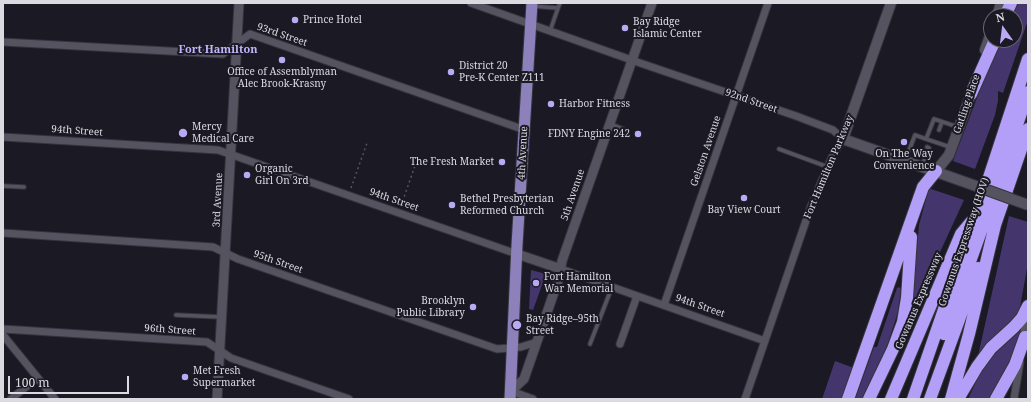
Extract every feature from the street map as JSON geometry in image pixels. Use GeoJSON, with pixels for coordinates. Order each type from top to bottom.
{"type":"FeatureCollection","features":[{"type":"Feature","properties":{"kind":"highway"},"geometry":{"type":"LineString","coordinates":[[971,94],[991,48]]}},
{"type":"Feature","properties":{"kind":"highway","name":"Gowanus Expressway"},"geometry":{"type":"LineString","coordinates":[[913,399],[976,217],[1028,59]]}},
{"type":"Feature","properties":{"kind":"highway","name":"Gowanus Expressway (HOV)"},"geometry":{"type":"LineString","coordinates":[[921,399],[989,209],[1028,92]]}},
{"type":"Feature","properties":{"kind":"highway"},"geometry":{"type":"LineString","coordinates":[[930,399],[998,217],[1028,129]]}},
{"type":"Feature","properties":{"kind":"highway"},"geometry":{"type":"LineString","coordinates":[[848,399],[924,187],[936,171]]}},
{"type":"Feature","properties":{"kind":"highway","name":"Gowanus Expressway"},"geometry":{"type":"LineString","coordinates":[[892,399],[961,234],[976,217]]}},
{"type":"Feature","properties":{"kind":"highway"},"geometry":{"type":"LineString","coordinates":[[951,399],[998,217]]}},
{"type":"Feature","properties":{"kind":"highway"},"geometry":{"type":"LineString","coordinates":[[869,399],[893,349],[903,322],[907,298],[913,220]]}},
{"type":"Feature","properties":{"kind":"highway"},"geometry":{"type":"LineString","coordinates":[[958,399],[977,367],[991,348],[1022,318],[1028,306]]}},
{"type":"Feature","properties":{"kind":"highway"},"geometry":{"type":"LineString","coordinates":[[996,399],[1015,365],[1025,337]]}},
{"type":"Feature","properties":{"kind":"main road","name":"Fort Hamilton Parkway"},"geometry":{"type":"LineString","coordinates":[[843,139],[891,3]]}},
{"type":"Feature","properties":{"kind":"main road","name":"4th Avenue"},"geometry":{"type":"LineString","coordinates":[[510,395],[532,4]]}},
{"type":"Feature","properties":{"kind":"main road","name":"Gatling Place"},"geometry":{"type":"LineString","coordinates":[[936,171],[949,155],[986,48]]}},
{"type":"Feature","properties":{"kind":"main road","name":"92nd Street"},"geometry":{"type":"LineString","coordinates":[[843,139],[1028,205]]}},
{"type":"Feature","properties":{"kind":"main road"},"geometry":{"type":"LineString","coordinates":[[1025,337],[1028,314]]}},
{"type":"Feature","properties":{"kind":"street","name":"3rd Avenue"},"geometry":{"type":"LineString","coordinates":[[217,399],[239,3]]}},
{"type":"Feature","properties":{"kind":"street","name":"92nd Street"},"geometry":{"type":"LineString","coordinates":[[471,3],[833,130],[843,139]]}},
{"type":"Feature","properties":{"kind":"street","name":"5th Avenue"},"geometry":{"type":"LineString","coordinates":[[510,395],[524,379],[559,278],[562,261],[652,3]]}},
{"type":"Feature","properties":{"kind":"street","name":"Gelston Avenue"},"geometry":{"type":"LineString","coordinates":[[664,305],[768,3]]}},
{"type":"Feature","properties":{"kind":"street","name":"93rd Street"},"geometry":{"type":"LineString","coordinates":[[3,42],[224,54],[250,34],[525,130]]}},
{"type":"Feature","properties":{"kind":"street","name":"94th Street"},"geometry":{"type":"LineString","coordinates":[[3,137],[218,150],[765,341]]}},
{"type":"Feature","properties":{"kind":"street","name":"Fort Hamilton Parkway"},"geometry":{"type":"LineString","coordinates":[[745,399],[811,206],[832,157],[843,139]]}},
{"type":"Feature","properties":{"kind":"street","name":"95th Street"},"geometry":{"type":"LineString","coordinates":[[3,233],[212,247],[238,259],[497,349],[512,349],[537,342]]}},
{"type":"Feature","properties":{"kind":"street"},"geometry":{"type":"LineString","coordinates":[[620,344],[637,296]]}},
{"type":"Feature","properties":{"kind":"street","name":"96th Street"},"geometry":{"type":"LineString","coordinates":[[3,329],[207,342],[231,358],[349,399]]}},
{"type":"Feature","properties":{"kind":"street"},"geometry":{"type":"LineString","coordinates":[[3,335],[54,399]]}},
{"type":"Feature","properties":{"kind":"street"},"geometry":{"type":"LineString","coordinates":[[1014,399],[1025,337]]}},
{"type":"Feature","properties":{"kind":"street"},"geometry":{"type":"LineString","coordinates":[[11,399],[37,378]]}},
{"type":"Feature","properties":{"kind":"street"},"geometry":{"type":"LineString","coordinates":[[510,395],[533,399]]}},
{"type":"Feature","properties":{"kind":"lane"},"geometry":{"type":"LineString","coordinates":[[550,31],[560,3]]}},
{"type":"Feature","properties":{"kind":"lane"},"geometry":{"type":"LineString","coordinates":[[532,4],[558,8]]}},
{"type":"Feature","properties":{"kind":"lane"},"geometry":{"type":"LineString","coordinates":[[926,139],[934,120],[959,127]]}},
{"type":"Feature","properties":{"kind":"lane"},"geometry":{"type":"LineString","coordinates":[[939,130],[942,122]]}},
{"type":"Feature","properties":{"kind":"lane"},"geometry":{"type":"LineString","coordinates":[[610,124],[623,129]]}},
{"type":"Feature","properties":{"kind":"lane"},"geometry":{"type":"LineString","coordinates":[[905,161],[915,135],[952,147]]}},
{"type":"Feature","properties":{"kind":"lane"},"geometry":{"type":"LineString","coordinates":[[922,166],[928,148],[934,141]]}},
{"type":"Feature","properties":{"kind":"lane"},"geometry":{"type":"LineString","coordinates":[[913,142],[917,144]]}},
{"type":"Feature","properties":{"kind":"lane"},"geometry":{"type":"LineString","coordinates":[[779,149],[828,167]]}},
{"type":"Feature","properties":{"kind":"lane"},"geometry":{"type":"LineString","coordinates":[[3,186],[24,187]]}},
{"type":"Feature","properties":{"kind":"lane"},"geometry":{"type":"LineString","coordinates":[[590,344],[612,287]]}},
{"type":"Feature","properties":{"kind":"lane"},"geometry":{"type":"LineString","coordinates":[[176,314],[222,317]]}},
{"type":"Feature","properties":{"kind":"path"},"geometry":{"type":"LineString","coordinates":[[349,196],[367,143]]}},
{"type":"Feature","properties":{"kind":"path"},"geometry":{"type":"LineString","coordinates":[[398,213],[417,160]]}},
{"type":"Feature","properties":{"kind":"shaded area"},"geometry":{"type":"Polygon","coordinates":[[[1014,3],[1028,3],[1028,20],[1023,35],[1023,8],[1012,8],[1014,3]]]}},
{"type":"Feature","properties":{"kind":"shaded area"},"geometry":{"type":"Polygon","coordinates":[[[996,48],[1018,48],[1003,93],[998,91],[998,101],[995,115],[975,169],[953,161],[996,48]]]}},
{"type":"Feature","properties":{"kind":"shaded area"},"geometry":{"type":"Polygon","coordinates":[[[928,188],[964,200],[917,302],[912,302],[919,225],[926,199],[925,194],[928,188]]]}},
{"type":"Feature","properties":{"kind":"shaded area"},"geometry":{"type":"Polygon","coordinates":[[[1009,216],[1028,222],[1028,263],[1020,307],[1015,321],[978,356],[1009,216]]]}},
{"type":"Feature","properties":{"kind":"shaded area"},"geometry":{"type":"Polygon","coordinates":[[[531,270],[546,274],[533,310],[529,309],[531,270]]]}},
{"type":"Feature","properties":{"kind":"shaded area"},"geometry":{"type":"Polygon","coordinates":[[[899,287],[901,289],[898,312],[887,346],[863,399],[855,399],[874,347],[877,347],[897,288],[899,287]]]}},
{"type":"Feature","properties":{"kind":"shaded area"},"geometry":{"type":"Polygon","coordinates":[[[1022,329],[1014,357],[990,399],[968,399],[979,375],[993,355],[1022,329]]]}},
{"type":"Feature","properties":{"kind":"shaded area"},"geometry":{"type":"Polygon","coordinates":[[[835,361],[854,368],[843,399],[822,399],[835,361]]]}},
{"type":"Feature","properties":{"kind":"place","name":"Prince Hotel"},"geometry":{"type":"Point","coordinates":[295,20]}},
{"type":"Feature","properties":{"kind":"place","name":"Bay Ridge Islamic Center"},"geometry":{"type":"Point","coordinates":[625,28]}},
{"type":"Feature","properties":{"kind":"place","name":"Office of Assemblyman Alec Brook-Krasny"},"geometry":{"type":"Point","coordinates":[282,60]}},
{"type":"Feature","properties":{"kind":"place","name":"District 20 Pre-K Center Z111"},"geometry":{"type":"Point","coordinates":[451,72]}},
{"type":"Feature","properties":{"kind":"place","name":"Harbor Fitness"},"geometry":{"type":"Point","coordinates":[551,104]}},
{"type":"Feature","properties":{"kind":"place","name":"Mercy Medical Care"},"geometry":{"type":"Point","coordinates":[183,133]}},
{"type":"Feature","properties":{"kind":"place","name":"FDNY Engine 242"},"geometry":{"type":"Point","coordinates":[638,134]}},
{"type":"Feature","properties":{"kind":"place","name":"On The Way Convenience"},"geometry":{"type":"Point","coordinates":[904,142]}},
{"type":"Feature","properties":{"kind":"place","name":"The Fresh Market"},"geometry":{"type":"Point","coordinates":[502,162]}},
{"type":"Feature","properties":{"kind":"place","name":"Organic Girl On 3rd"},"geometry":{"type":"Point","coordinates":[247,175]}},
{"type":"Feature","properties":{"kind":"place","name":"Bay View Court"},"geometry":{"type":"Point","coordinates":[744,198]}},
{"type":"Feature","properties":{"kind":"place","name":"Bethel Presbyterian Reformed Church"},"geometry":{"type":"Point","coordinates":[452,205]}},
{"type":"Feature","properties":{"kind":"place","name":"Fort Hamilton War Memorial"},"geometry":{"type":"Point","coordinates":[536,283]}},
{"type":"Feature","properties":{"kind":"place","name":"Brooklyn Public Library"},"geometry":{"type":"Point","coordinates":[473,307]}},
{"type":"Feature","properties":{"kind":"place","name":"Bay Ridge–95th Street"},"geometry":{"type":"Point","coordinates":[517,325]}},
{"type":"Feature","properties":{"kind":"place","name":"Met Fresh Supermarket"},"geometry":{"type":"Point","coordinates":[185,377]}},
{"type":"Feature","properties":{"kind":"district","name":"Fort Hamilton"},"geometry":{"type":"Point","coordinates":[218,50]}}]}
